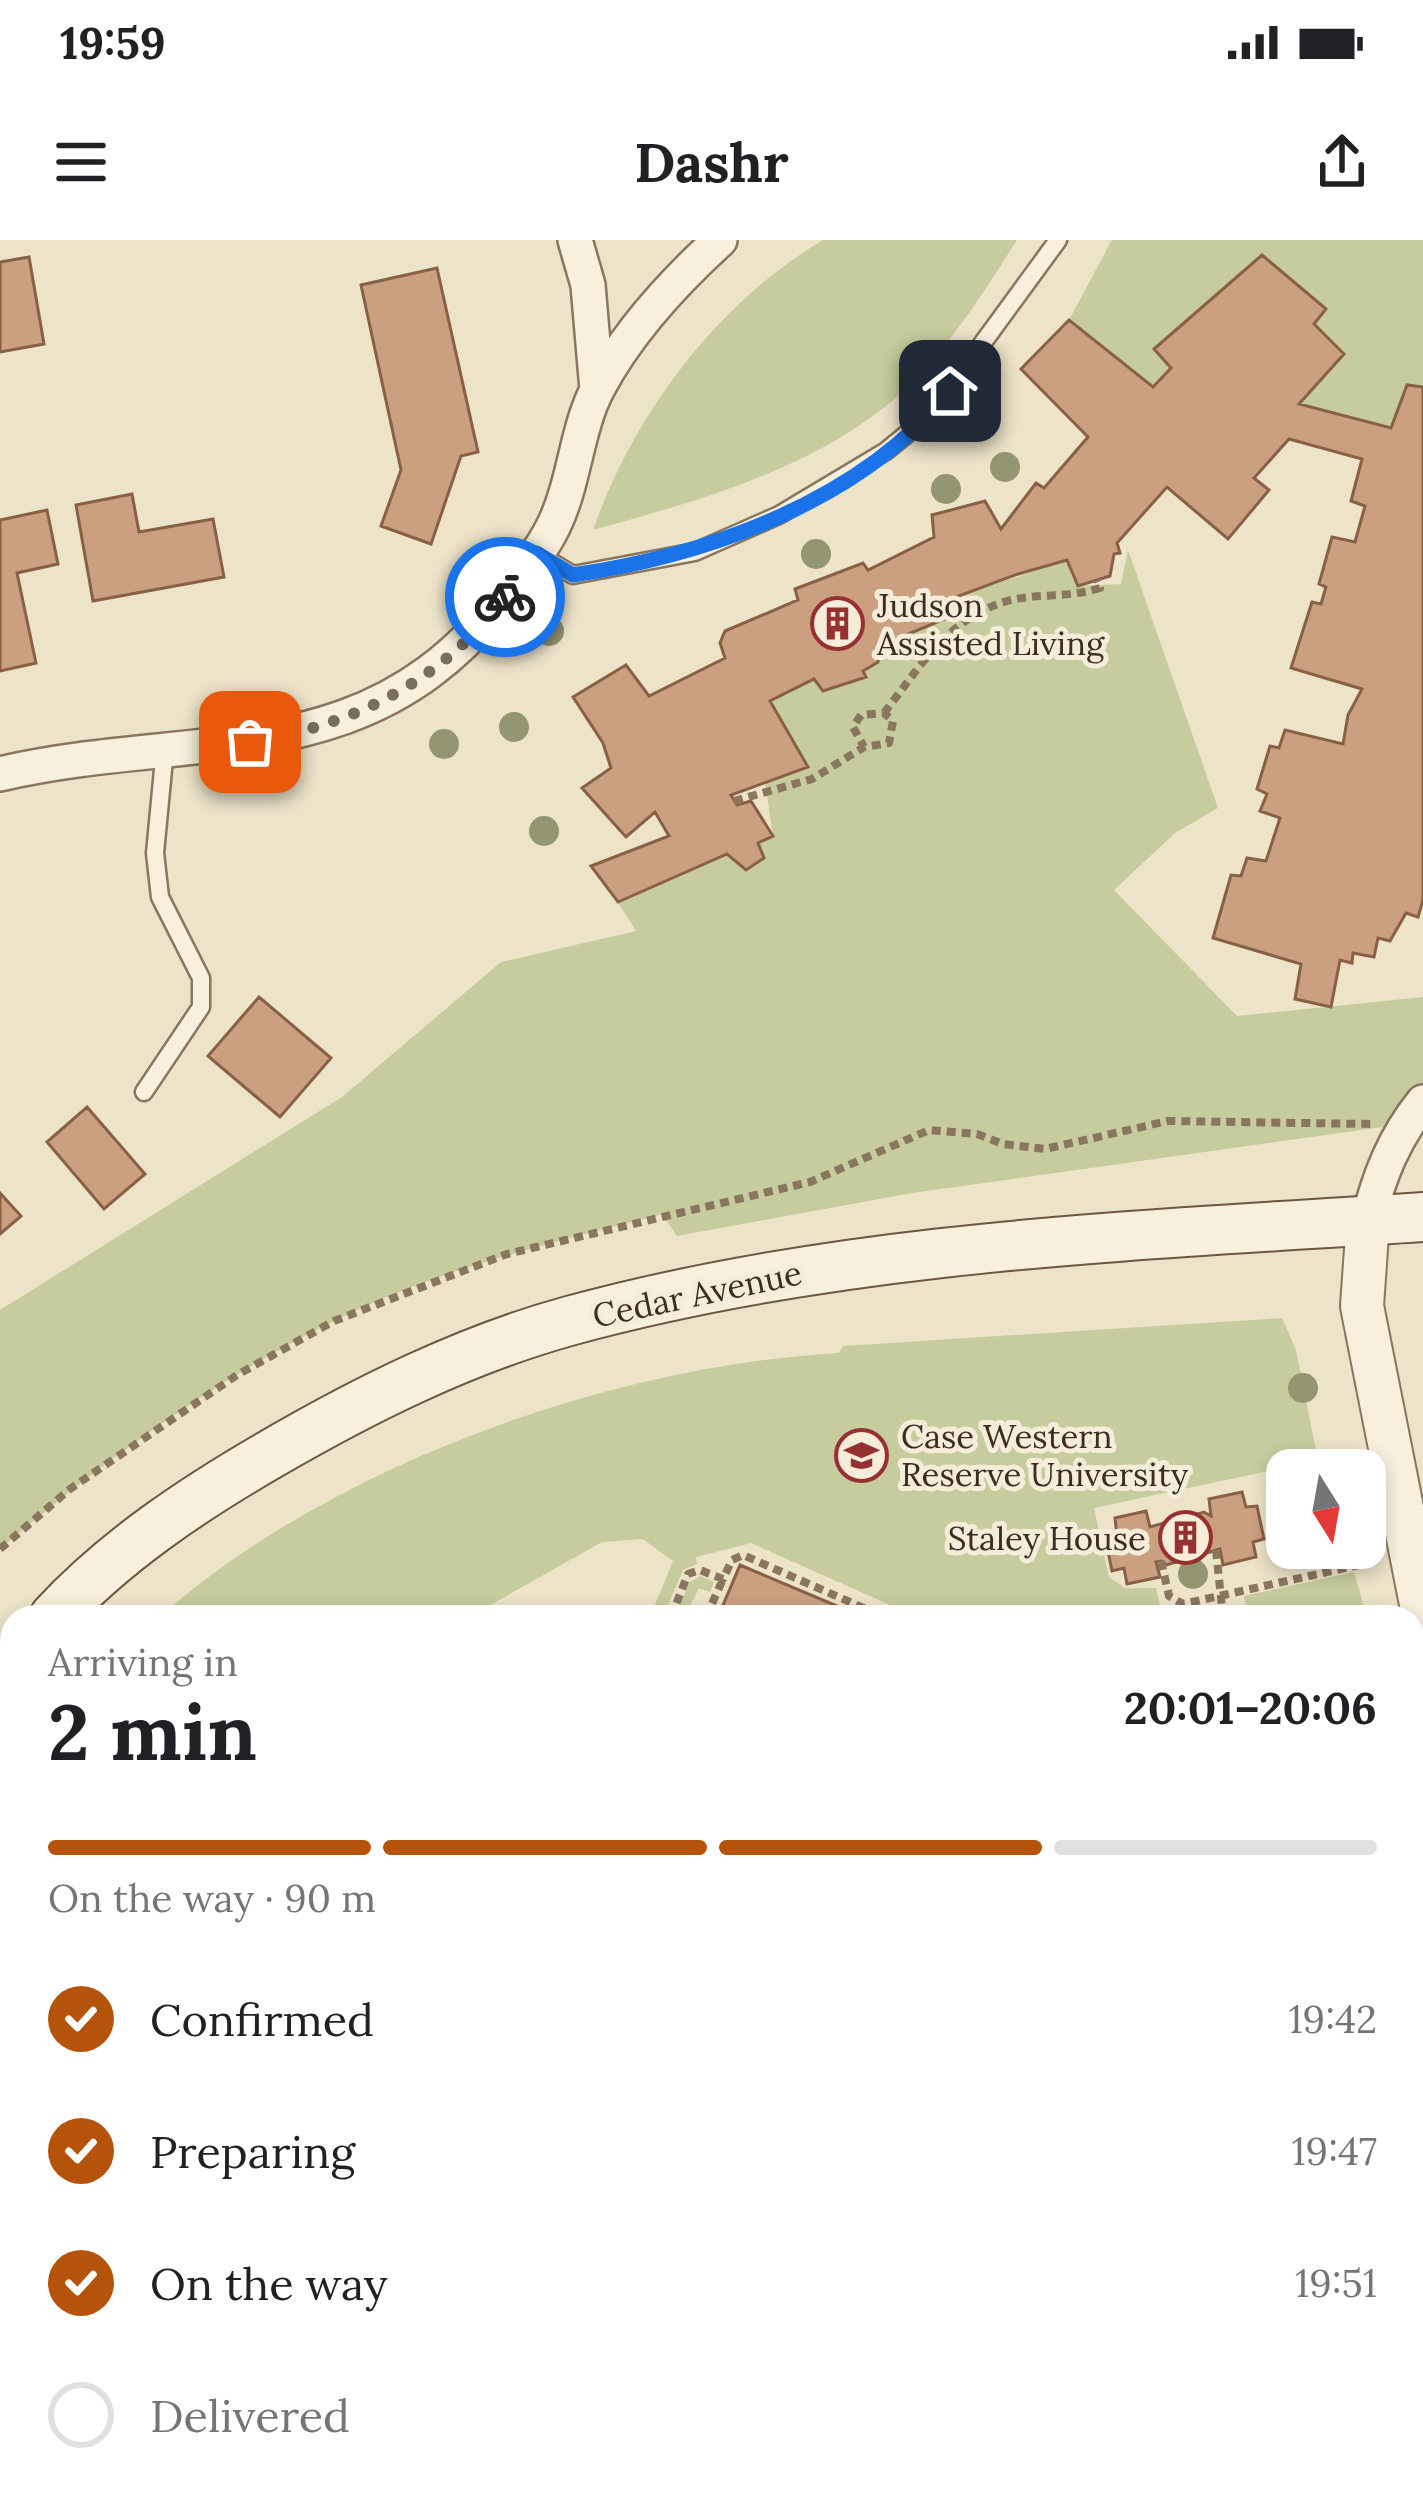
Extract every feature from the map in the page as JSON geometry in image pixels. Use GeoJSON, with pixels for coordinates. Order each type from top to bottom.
{"type":"FeatureCollection","features":[{"type":"Feature","properties":{"kind":"main road","name":"Cedar Avenue"},"geometry":{"type":"LineString","coordinates":[[68,1605],[155,1528],[341,1413],[449,1364],[565,1322],[703,1289],[856,1263],[1102,1238],[1423,1217]]}},
{"type":"Feature","properties":{"kind":"street"},"geometry":{"type":"LineString","coordinates":[[575,240],[587,285],[597,390]]}},
{"type":"Feature","properties":{"kind":"street"},"geometry":{"type":"LineString","coordinates":[[0,774],[108,752],[277,737],[375,707],[436,668],[484,624],[536,553],[563,500],[597,390],[650,314],[720,240]]}},
{"type":"Feature","properties":{"kind":"street"},"geometry":{"type":"LineString","coordinates":[[1421,1605],[1362,1306],[1368,1221],[1387,1160],[1404,1124],[1423,1102]]}},
{"type":"Feature","properties":{"kind":"lane"},"geometry":{"type":"LineString","coordinates":[[536,553],[573,575],[695,552],[779,515],[858,470],[930,415],[1058,240]]}},
{"type":"Feature","properties":{"kind":"lane"},"geometry":{"type":"LineString","coordinates":[[144,1092],[201,1007],[201,978],[160,897],[155,853],[165,749]]}},
{"type":"Feature","properties":{"kind":"path"},"geometry":{"type":"LineString","coordinates":[[884,713],[933,647],[986,610],[1037,596],[1085,593],[1100,588],[1096,580]]}},
{"type":"Feature","properties":{"kind":"path"},"geometry":{"type":"LineString","coordinates":[[734,801],[812,779],[864,747],[889,743],[893,721],[884,713],[860,715],[853,727],[864,747]]}},
{"type":"Feature","properties":{"kind":"path"},"geometry":{"type":"LineString","coordinates":[[1216,1550],[1220,1605]]}},
{"type":"Feature","properties":{"kind":"path"},"geometry":{"type":"LineString","coordinates":[[711,1605],[732,1560],[742,1555],[857,1605]]}},
{"type":"Feature","properties":{"kind":"path"},"geometry":{"type":"LineString","coordinates":[[1161,1561],[1169,1596],[1183,1604],[1340,1569]]}},
{"type":"Feature","properties":{"kind":"path"},"geometry":{"type":"LineString","coordinates":[[675,1605],[688,1574],[700,1570],[723,1579]]}},
{"type":"Feature","properties":{"kind":"green space"},"geometry":{"type":"Polygon","coordinates":[[[823,240],[1017,240],[927,367],[856,428],[772,472],[593,530],[631,445],[683,366],[748,296],[823,240]]]}},
{"type":"Feature","properties":{"kind":"green space"},"geometry":{"type":"Polygon","coordinates":[[[1112,240],[1423,240],[1423,388],[1407,386],[1391,428],[1299,404],[1343,354],[1314,324],[1326,309],[1155,349],[1171,368],[1153,387],[1069,320],[1112,240]]]}},
{"type":"Feature","properties":{"kind":"green space"},"geometry":{"type":"Polygon","coordinates":[[[1128,550],[1218,808],[1175,833],[1114,890],[1237,1016],[1423,997],[1423,1102],[1404,1124],[912,1193],[677,1236],[662,1214],[494,1259],[371,1304],[244,1370],[118,1455],[0,1549],[0,1310],[342,1097],[501,962],[636,931],[618,902],[727,854],[746,870],[763,859],[758,843],[773,835],[765,783],[808,767],[770,701],[814,679],[823,691],[865,678],[863,671],[878,662],[879,646],[952,616],[945,601],[1067,560],[1079,586],[1121,584],[1128,550]]]}},
{"type":"Feature","properties":{"kind":"green space","name":"Case Western Reserve University"},"geometry":{"type":"Polygon","coordinates":[[[1282,1318],[1296,1350],[1316,1449],[1266,1449],[1266,1472],[1094,1508],[1109,1577],[1125,1588],[1156,1588],[1160,1605],[890,1605],[751,1543],[696,1557],[697,1564],[683,1570],[668,1605],[655,1605],[673,1561],[643,1539],[602,1542],[490,1605],[174,1605],[229,1562],[307,1513],[479,1432],[661,1378],[839,1353],[843,1346],[1282,1318]]]}},
{"type":"Feature","properties":{"kind":"green space"},"geometry":{"type":"Polygon","coordinates":[[[1354,1572],[1364,1605],[1246,1605],[1244,1596],[1354,1572]]]}},
{"type":"Feature","properties":{"kind":"green space"},"geometry":{"type":"Polygon","coordinates":[[[700,1576],[714,1582],[710,1592],[699,1588],[690,1605],[680,1605],[689,1583],[700,1576]]]}},
{"type":"Feature","properties":{"kind":"building","name":"Judson Assisted Living"},"geometry":{"type":"Polygon","coordinates":[[[1262,255],[1326,309],[1314,324],[1344,354],[1299,404],[1391,428],[1407,385],[1423,387],[1423,900],[1418,917],[1406,913],[1390,941],[1378,938],[1374,957],[1353,953],[1352,963],[1340,960],[1331,1007],[1295,999],[1301,964],[1213,938],[1231,875],[1241,876],[1247,858],[1266,861],[1280,818],[1260,811],[1267,794],[1257,789],[1270,746],[1279,748],[1285,730],[1343,744],[1348,715],[1362,689],[1291,668],[1312,602],[1321,604],[1326,587],[1319,584],[1332,537],[1355,542],[1365,506],[1351,501],[1362,459],[1289,439],[1254,478],[1269,490],[1228,539],[1167,487],[1117,543],[1120,553],[1114,554],[1110,576],[1078,586],[1067,560],[1018,574],[945,601],[952,616],[879,646],[878,662],[863,671],[866,677],[823,691],[814,679],[770,701],[808,767],[731,795],[737,805],[751,801],[773,836],[758,843],[764,858],[746,870],[727,854],[618,902],[591,866],[669,836],[655,812],[626,837],[582,788],[611,768],[603,743],[573,697],[626,665],[649,696],[725,658],[720,643],[725,631],[798,600],[795,589],[863,563],[868,570],[934,537],[932,515],[985,501],[1001,529],[1036,483],[1044,488],[1088,437],[1021,369],[1069,320],[1153,387],[1171,368],[1154,349],[1262,255]]]}},
{"type":"Feature","properties":{"kind":"building"},"geometry":{"type":"Polygon","coordinates":[[[29,257],[44,344],[0,352],[0,262],[29,257]]]}},
{"type":"Feature","properties":{"kind":"building"},"geometry":{"type":"Polygon","coordinates":[[[437,268],[478,452],[461,456],[431,544],[381,526],[401,470],[361,285],[437,268]]]}},
{"type":"Feature","properties":{"kind":"building"},"geometry":{"type":"Polygon","coordinates":[[[132,494],[139,532],[213,519],[224,577],[93,601],[76,505],[132,494]]]}},
{"type":"Feature","properties":{"kind":"building"},"geometry":{"type":"Polygon","coordinates":[[[47,510],[58,564],[17,573],[36,663],[0,671],[0,520],[47,510]]]}},
{"type":"Feature","properties":{"kind":"building"},"geometry":{"type":"Polygon","coordinates":[[[259,997],[331,1058],[280,1117],[208,1056],[259,997]]]}},
{"type":"Feature","properties":{"kind":"building"},"geometry":{"type":"Polygon","coordinates":[[[87,1107],[145,1174],[104,1209],[47,1142],[87,1107]]]}},
{"type":"Feature","properties":{"kind":"building"},"geometry":{"type":"Polygon","coordinates":[[[0,1193],[21,1216],[0,1234],[0,1193]]]}},
{"type":"Feature","properties":{"kind":"building","name":"Staley House"},"geometry":{"type":"Polygon","coordinates":[[[1242,1492],[1246,1507],[1257,1506],[1264,1539],[1253,1542],[1256,1557],[1223,1565],[1220,1549],[1166,1565],[1156,1562],[1160,1577],[1127,1584],[1124,1568],[1112,1571],[1105,1537],[1117,1536],[1115,1518],[1146,1511],[1150,1527],[1204,1512],[1211,1516],[1209,1499],[1242,1492]]]}},
{"type":"Feature","properties":{"kind":"building"},"geometry":{"type":"Polygon","coordinates":[[[740,1565],[835,1605],[723,1605],[740,1565]]]}},
{"type":"Feature","properties":{"kind":"way so far"},"geometry":{"type":"LineString","coordinates":[[250,742],[329,725],[375,707],[453,654],[505,597]]}},
{"type":"Feature","properties":{"kind":"place","name":"Judson Assisted Living"},"geometry":{"type":"Point","coordinates":[838,624]}},
{"type":"Feature","properties":{"kind":"place","name":"Case Western Reserve University"},"geometry":{"type":"Point","coordinates":[862,1455]}},
{"type":"Feature","properties":{"kind":"place","name":"Staley House"},"geometry":{"type":"Point","coordinates":[1185,1538]}},
{"type":"Feature","properties":{"kind":"route"},"geometry":{"type":"LineString","coordinates":[[505,597],[536,553],[573,575],[695,552],[740,534],[886,451],[930,415],[950,391]]}}]}
